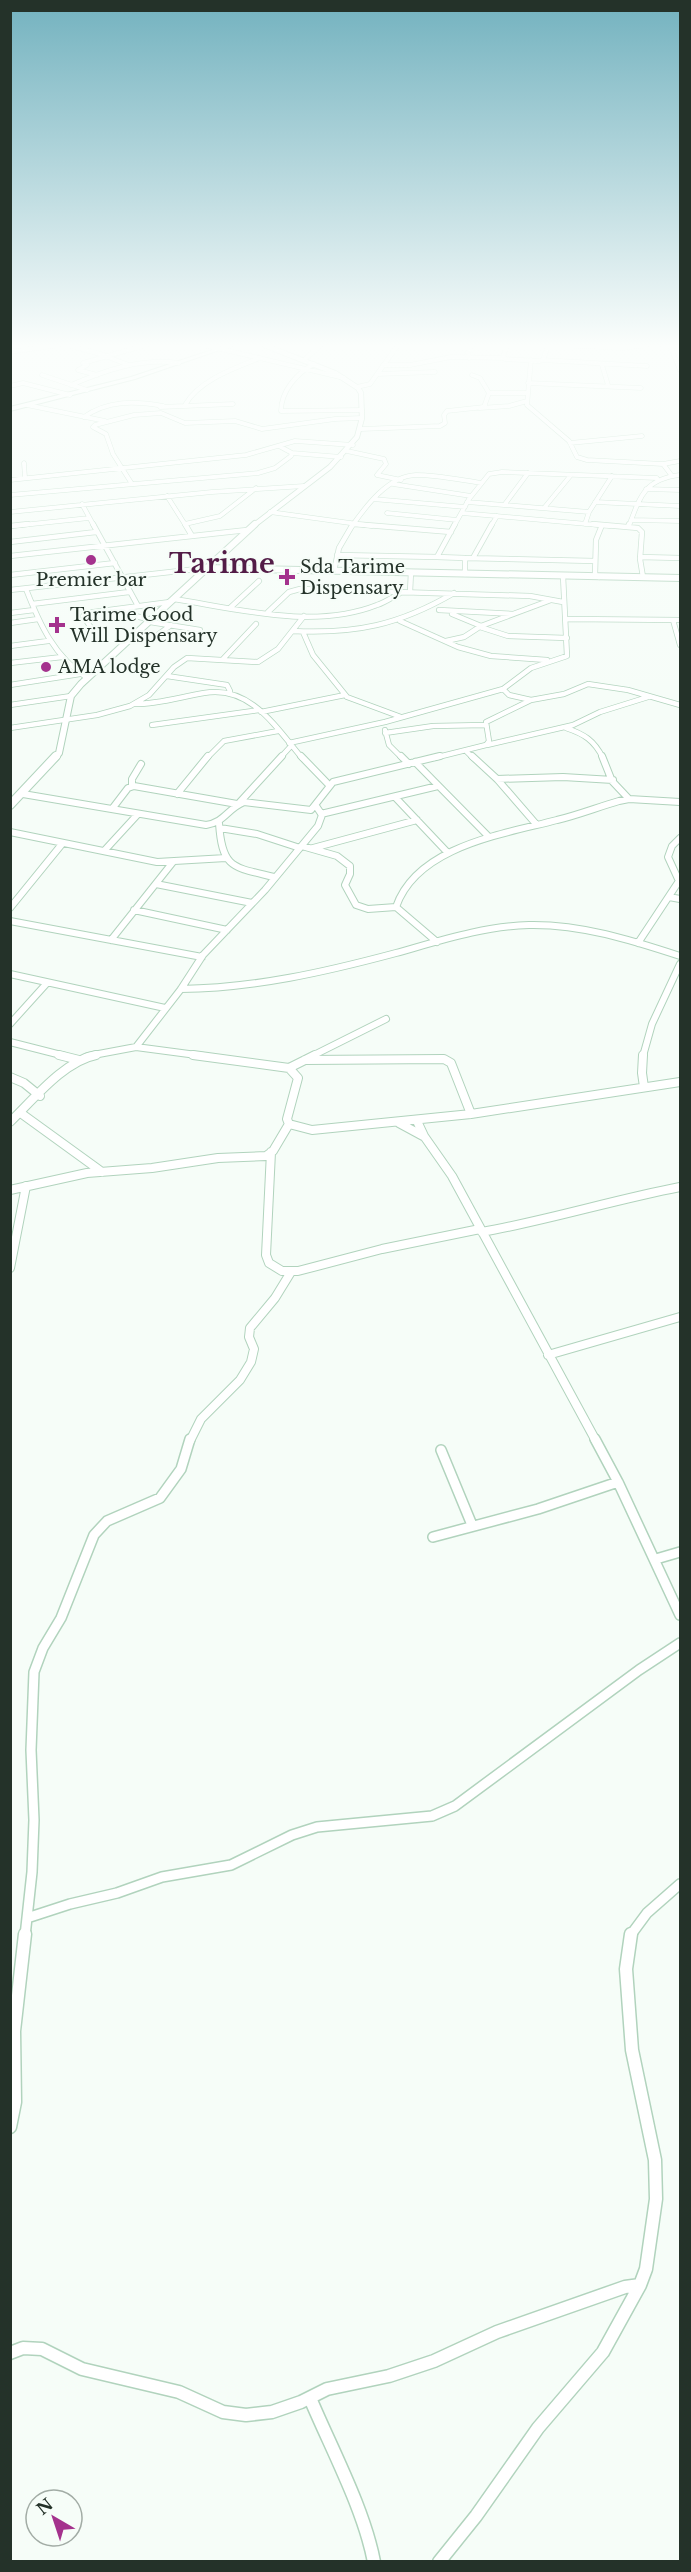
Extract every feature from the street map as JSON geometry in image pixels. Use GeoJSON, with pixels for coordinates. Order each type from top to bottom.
{"type":"FeatureCollection","features":[{"type":"Feature","properties":{"kind":"main road"},"geometry":{"type":"LineString","coordinates":[[10,805],[48,767],[58,753],[68,718],[71,696],[83,676],[151,621],[247,530],[331,465]]}},
{"type":"Feature","properties":{"kind":"main road"},"geometry":{"type":"LineString","coordinates":[[206,568],[681,578]]}},
{"type":"Feature","properties":{"kind":"street"},"geometry":{"type":"LineString","coordinates":[[24,465],[25,478]]}},
{"type":"Feature","properties":{"kind":"street"},"geometry":{"type":"LineString","coordinates":[[10,480],[142,465]]}},
{"type":"Feature","properties":{"kind":"street"},"geometry":{"type":"LineString","coordinates":[[10,495],[258,473],[278,465]]}},
{"type":"Feature","properties":{"kind":"street"},"geometry":{"type":"LineString","coordinates":[[385,465],[376,475],[401,480]]}},
{"type":"Feature","properties":{"kind":"street"},"geometry":{"type":"LineString","coordinates":[[664,465],[672,476]]}},
{"type":"Feature","properties":{"kind":"street"},"geometry":{"type":"LineString","coordinates":[[122,467],[132,484]]}},
{"type":"Feature","properties":{"kind":"street"},"geometry":{"type":"LineString","coordinates":[[437,557],[467,502],[491,473],[657,478],[681,475]]}},
{"type":"Feature","properties":{"kind":"street"},"geometry":{"type":"LineString","coordinates":[[505,504],[528,473]]}},
{"type":"Feature","properties":{"kind":"street"},"geometry":{"type":"LineString","coordinates":[[334,571],[337,555],[352,524],[373,499],[393,484],[416,475],[481,483]]}},
{"type":"Feature","properties":{"kind":"street"},"geometry":{"type":"LineString","coordinates":[[544,508],[571,475]]}},
{"type":"Feature","properties":{"kind":"street"},"geometry":{"type":"LineString","coordinates":[[585,524],[595,502],[612,476]]}},
{"type":"Feature","properties":{"kind":"street"},"geometry":{"type":"LineString","coordinates":[[628,527],[646,489],[657,478]]}},
{"type":"Feature","properties":{"kind":"street"},"geometry":{"type":"LineString","coordinates":[[393,484],[471,496]]}},
{"type":"Feature","properties":{"kind":"street"},"geometry":{"type":"LineString","coordinates":[[10,512],[255,488],[304,486]]}},
{"type":"Feature","properties":{"kind":"street"},"geometry":{"type":"LineString","coordinates":[[184,524],[220,516],[255,488]]}},
{"type":"Feature","properties":{"kind":"street"},"geometry":{"type":"LineString","coordinates":[[646,489],[681,490]]}},
{"type":"Feature","properties":{"kind":"street"},"geometry":{"type":"LineString","coordinates":[[167,496],[192,536]]}},
{"type":"Feature","properties":{"kind":"street"},"geometry":{"type":"LineString","coordinates":[[373,499],[465,507]]}},
{"type":"Feature","properties":{"kind":"street"},"geometry":{"type":"LineString","coordinates":[[467,502],[590,512]]}},
{"type":"Feature","properties":{"kind":"street"},"geometry":{"type":"LineString","coordinates":[[595,502],[681,506]]}},
{"type":"Feature","properties":{"kind":"street"},"geometry":{"type":"LineString","coordinates":[[82,504],[138,606]]}},
{"type":"Feature","properties":{"kind":"street"},"geometry":{"type":"LineString","coordinates":[[270,512],[352,524],[451,532]]}},
{"type":"Feature","properties":{"kind":"street"},"geometry":{"type":"LineString","coordinates":[[387,513],[458,520]]}},
{"type":"Feature","properties":{"kind":"street"},"geometry":{"type":"LineString","coordinates":[[462,513],[638,528],[642,532],[640,557],[643,577]]}},
{"type":"Feature","properties":{"kind":"street"},"geometry":{"type":"LineString","coordinates":[[473,558],[497,516]]}},
{"type":"Feature","properties":{"kind":"street"},"geometry":{"type":"LineString","coordinates":[[10,526],[89,518]]}},
{"type":"Feature","properties":{"kind":"street"},"geometry":{"type":"LineString","coordinates":[[631,520],[681,521]]}},
{"type":"Feature","properties":{"kind":"street"},"geometry":{"type":"LineString","coordinates":[[599,577],[595,575],[596,540],[602,525]]}},
{"type":"Feature","properties":{"kind":"street"},"geometry":{"type":"LineString","coordinates":[[10,556],[247,530]]}},
{"type":"Feature","properties":{"kind":"street"},"geometry":{"type":"LineString","coordinates":[[10,542],[96,532]]}},
{"type":"Feature","properties":{"kind":"street"},"geometry":{"type":"LineString","coordinates":[[337,555],[595,561]]}},
{"type":"Feature","properties":{"kind":"street"},"geometry":{"type":"LineString","coordinates":[[640,557],[681,558]]}},
{"type":"Feature","properties":{"kind":"street"},"geometry":{"type":"LineString","coordinates":[[465,558],[465,574]]}},
{"type":"Feature","properties":{"kind":"street"},"geometry":{"type":"LineString","coordinates":[[10,575],[115,563]]}},
{"type":"Feature","properties":{"kind":"street"},"geometry":{"type":"LineString","coordinates":[[10,590],[206,568]]}},
{"type":"Feature","properties":{"kind":"street"},"geometry":{"type":"LineString","coordinates":[[410,592],[411,573]]}},
{"type":"Feature","properties":{"kind":"street"},"geometry":{"type":"LineString","coordinates":[[274,877],[239,866],[226,858],[222,852],[219,825],[290,745],[385,722],[503,688],[531,668],[567,656],[563,576]]}},
{"type":"Feature","properties":{"kind":"street"},"geometry":{"type":"LineString","coordinates":[[231,608],[259,581]]}},
{"type":"Feature","properties":{"kind":"street"},"geometry":{"type":"LineString","coordinates":[[26,589],[48,641],[83,676]]}},
{"type":"Feature","properties":{"kind":"street"},"geometry":{"type":"LineString","coordinates":[[268,612],[284,595],[294,590],[530,596],[563,602]]}},
{"type":"Feature","properties":{"kind":"street"},"geometry":{"type":"LineString","coordinates":[[32,604],[129,592]]}},
{"type":"Feature","properties":{"kind":"street"},"geometry":{"type":"LineString","coordinates":[[92,629],[84,619],[83,616],[86,613],[172,601],[304,616],[344,614],[378,607],[402,592]]}},
{"type":"Feature","properties":{"kind":"street"},"geometry":{"type":"LineString","coordinates":[[293,631],[355,631],[384,627],[430,607],[454,593]]}},
{"type":"Feature","properties":{"kind":"street"},"geometry":{"type":"LineString","coordinates":[[445,641],[464,637],[480,627],[551,600]]}},
{"type":"Feature","properties":{"kind":"street"},"geometry":{"type":"LineString","coordinates":[[430,607],[508,636],[567,638]]}},
{"type":"Feature","properties":{"kind":"street"},"geometry":{"type":"LineString","coordinates":[[126,608],[131,615],[151,621],[200,630]]}},
{"type":"Feature","properties":{"kind":"street"},"geometry":{"type":"LineString","coordinates":[[10,613],[34,610]]}},
{"type":"Feature","properties":{"kind":"street"},"geometry":{"type":"LineString","coordinates":[[439,610],[485,611],[514,615]]}},
{"type":"Feature","properties":{"kind":"street"},"geometry":{"type":"LineString","coordinates":[[134,704],[153,692],[187,658],[251,663],[263,660],[286,642],[304,616]]}},
{"type":"Feature","properties":{"kind":"street"},"geometry":{"type":"LineString","coordinates":[[566,619],[681,620]]}},
{"type":"Feature","properties":{"kind":"street"},"geometry":{"type":"LineString","coordinates":[[10,623],[38,620]]}},
{"type":"Feature","properties":{"kind":"street"},"geometry":{"type":"LineString","coordinates":[[673,620],[681,645]]}},
{"type":"Feature","properties":{"kind":"street"},"geometry":{"type":"LineString","coordinates":[[400,621],[445,641],[491,656],[555,661]]}},
{"type":"Feature","properties":{"kind":"street"},"geometry":{"type":"LineString","coordinates":[[223,660],[256,624]]}},
{"type":"Feature","properties":{"kind":"street"},"geometry":{"type":"LineString","coordinates":[[155,637],[171,625]]}},
{"type":"Feature","properties":{"kind":"street"},"geometry":{"type":"LineString","coordinates":[[303,632],[313,655],[345,695],[402,717]]}},
{"type":"Feature","properties":{"kind":"street"},"geometry":{"type":"LineString","coordinates":[[10,646],[48,641]]}},
{"type":"Feature","properties":{"kind":"street"},"geometry":{"type":"LineString","coordinates":[[10,663],[62,657]]}},
{"type":"Feature","properties":{"kind":"street"},"geometry":{"type":"LineString","coordinates":[[10,685],[83,676]]}},
{"type":"Feature","properties":{"kind":"street"},"geometry":{"type":"LineString","coordinates":[[167,676],[218,682],[227,685],[230,691]]}},
{"type":"Feature","properties":{"kind":"street"},"geometry":{"type":"LineString","coordinates":[[385,733],[433,726],[485,725],[531,699],[570,692],[588,684],[628,690],[681,705]]}},
{"type":"Feature","properties":{"kind":"street"},"geometry":{"type":"LineString","coordinates":[[503,688],[509,695],[531,699]]}},
{"type":"Feature","properties":{"kind":"street"},"geometry":{"type":"LineString","coordinates":[[10,728],[134,704],[230,691],[248,699],[329,785]]}},
{"type":"Feature","properties":{"kind":"street"},"geometry":{"type":"LineString","coordinates":[[152,725],[260,711],[345,695]]}},
{"type":"Feature","properties":{"kind":"street"},"geometry":{"type":"LineString","coordinates":[[10,705],[71,696]]}},
{"type":"Feature","properties":{"kind":"street"},"geometry":{"type":"LineString","coordinates":[[132,786],[308,811],[316,806],[329,785],[561,728],[648,697]]}},
{"type":"Feature","properties":{"kind":"street"},"geometry":{"type":"LineString","coordinates":[[385,722],[385,733],[394,753],[412,763],[489,837]]}},
{"type":"Feature","properties":{"kind":"street"},"geometry":{"type":"LineString","coordinates":[[485,725],[489,741],[487,745]]}},
{"type":"Feature","properties":{"kind":"street"},"geometry":{"type":"LineString","coordinates":[[561,728],[575,730],[590,737],[598,747],[617,790],[629,799]]}},
{"type":"Feature","properties":{"kind":"street"},"geometry":{"type":"LineString","coordinates":[[177,794],[219,745],[232,739],[278,731]]}},
{"type":"Feature","properties":{"kind":"street"},"geometry":{"type":"LineString","coordinates":[[466,751],[497,779],[536,824]]}},
{"type":"Feature","properties":{"kind":"street"},"geometry":{"type":"LineString","coordinates":[[112,809],[132,786],[132,779],[141,764]]}},
{"type":"Feature","properties":{"kind":"street"},"geometry":{"type":"LineString","coordinates":[[497,779],[563,777],[613,780]]}},
{"type":"Feature","properties":{"kind":"street"},"geometry":{"type":"LineString","coordinates":[[321,814],[438,786]]}},
{"type":"Feature","properties":{"kind":"street"},"geometry":{"type":"LineString","coordinates":[[23,794],[196,824],[219,825],[312,848],[337,856],[350,866],[350,874],[345,885],[356,905],[368,909],[396,907]]}},
{"type":"Feature","properties":{"kind":"street"},"geometry":{"type":"LineString","coordinates":[[396,797],[447,852]]}},
{"type":"Feature","properties":{"kind":"street"},"geometry":{"type":"LineString","coordinates":[[396,907],[400,897],[420,874],[447,852],[489,837],[629,799],[681,802]]}},
{"type":"Feature","properties":{"kind":"street"},"geometry":{"type":"LineString","coordinates":[[136,1047],[182,989],[202,957],[318,826],[321,814],[316,806]]}},
{"type":"Feature","properties":{"kind":"street"},"geometry":{"type":"LineString","coordinates":[[104,851],[138,814]]}},
{"type":"Feature","properties":{"kind":"street"},"geometry":{"type":"LineString","coordinates":[[312,848],[417,820]]}},
{"type":"Feature","properties":{"kind":"street"},"geometry":{"type":"LineString","coordinates":[[10,832],[157,862],[226,858]]}},
{"type":"Feature","properties":{"kind":"street"},"geometry":{"type":"LineString","coordinates":[[638,944],[679,881],[668,857],[672,846],[681,838]]}},
{"type":"Feature","properties":{"kind":"street"},"geometry":{"type":"LineString","coordinates":[[10,908],[62,844]]}},
{"type":"Feature","properties":{"kind":"street"},"geometry":{"type":"LineString","coordinates":[[111,940],[172,862]]}},
{"type":"Feature","properties":{"kind":"street"},"geometry":{"type":"LineString","coordinates":[[156,884],[252,903]]}},
{"type":"Feature","properties":{"kind":"street"},"geometry":{"type":"LineString","coordinates":[[669,897],[681,899]]}},
{"type":"Feature","properties":{"kind":"street"},"geometry":{"type":"LineString","coordinates":[[396,907],[406,918],[437,942]]}},
{"type":"Feature","properties":{"kind":"street"},"geometry":{"type":"LineString","coordinates":[[134,910],[227,930]]}},
{"type":"Feature","properties":{"kind":"street"},"geometry":{"type":"LineString","coordinates":[[10,921],[202,957]]}},
{"type":"Feature","properties":{"kind":"street"},"geometry":{"type":"LineString","coordinates":[[182,989],[212,990],[256,986],[480,932],[542,925],[602,934],[681,956]]}},
{"type":"Feature","properties":{"kind":"street"},"geometry":{"type":"LineString","coordinates":[[644,1087],[641,1078],[642,1066],[652,1025],[661,1001],[681,964]]}},
{"type":"Feature","properties":{"kind":"street"},"geometry":{"type":"LineString","coordinates":[[10,974],[165,1008]]}},
{"type":"Feature","properties":{"kind":"street"},"geometry":{"type":"LineString","coordinates":[[10,1024],[47,983]]}},
{"type":"Feature","properties":{"kind":"street"},"geometry":{"type":"LineString","coordinates":[[10,1122],[22,1114],[72,1064],[107,1052],[136,1047],[289,1068],[386,1019]]}},
{"type":"Feature","properties":{"kind":"street"},"geometry":{"type":"LineString","coordinates":[[10,1042],[79,1060]]}},
{"type":"Feature","properties":{"kind":"street"},"geometry":{"type":"LineString","coordinates":[[305,1060],[444,1059],[451,1063],[471,1114]]}},
{"type":"Feature","properties":{"kind":"street"},"geometry":{"type":"LineString","coordinates":[[289,1068],[298,1078],[287,1119],[289,1124],[272,1152],[266,1255],[273,1267],[291,1272],[428,1238],[533,1223],[611,1201],[681,1187]]}},
{"type":"Feature","properties":{"kind":"street"},"geometry":{"type":"LineString","coordinates":[[10,1077],[24,1083],[40,1096]]}},
{"type":"Feature","properties":{"kind":"street"},"geometry":{"type":"LineString","coordinates":[[289,1124],[312,1130],[399,1123],[681,1082]]}},
{"type":"Feature","properties":{"kind":"street"},"geometry":{"type":"LineString","coordinates":[[22,1114],[102,1172]]}},
{"type":"Feature","properties":{"kind":"street"},"geometry":{"type":"LineString","coordinates":[[417,1121],[424,1136],[452,1176],[618,1482],[681,1615]]}},
{"type":"Feature","properties":{"kind":"street"},"geometry":{"type":"LineString","coordinates":[[399,1123],[424,1136]]}},
{"type":"Feature","properties":{"kind":"street"},"geometry":{"type":"LineString","coordinates":[[10,1190],[102,1172],[152,1168],[218,1158],[264,1156],[272,1152]]}},
{"type":"Feature","properties":{"kind":"street"},"geometry":{"type":"LineString","coordinates":[[10,1268],[26,1186]]}},
{"type":"Feature","properties":{"kind":"street"},"geometry":{"type":"LineString","coordinates":[[10,2127],[15,2102],[14,2031],[32,1872],[34,1672],[43,1648],[61,1618],[94,1535],[107,1521],[160,1498],[181,1469],[190,1440],[201,1419],[240,1380],[251,1362],[254,1350],[249,1337],[250,1328],[275,1298],[291,1272]]}},
{"type":"Feature","properties":{"kind":"street"},"geometry":{"type":"LineString","coordinates":[[548,1354],[679,1320]]}},
{"type":"Feature","properties":{"kind":"street"},"geometry":{"type":"LineString","coordinates":[[441,1450],[472,1525]]}},
{"type":"Feature","properties":{"kind":"street"},"geometry":{"type":"LineString","coordinates":[[433,1538],[472,1525],[538,1509],[618,1482]]}},
{"type":"Feature","properties":{"kind":"street"},"geometry":{"type":"LineString","coordinates":[[656,1559],[681,1552]]}},
{"type":"Feature","properties":{"kind":"street"},"geometry":{"type":"LineString","coordinates":[[27,1918],[70,1904],[117,1893],[162,1877],[231,1865],[292,1835],[317,1827],[432,1816],[455,1806],[639,1670],[681,1643]]}},
{"type":"Feature","properties":{"kind":"street"},"geometry":{"type":"LineString","coordinates":[[439,2562],[470,2525],[538,2428],[603,2352],[640,2285],[651,2245],[656,2199],[655,2160],[632,2050],[626,1969],[630,1936],[647,1913],[681,1884]]}},
{"type":"Feature","properties":{"kind":"street"},"geometry":{"type":"LineString","coordinates":[[10,2353],[23,2348],[42,2349],[82,2369],[162,2386],[223,2412],[246,2415],[272,2412],[327,2389],[389,2376],[434,2361],[497,2332],[625,2287],[640,2285]]}},
{"type":"Feature","properties":{"kind":"street"},"geometry":{"type":"LineString","coordinates":[[310,2398],[356,2506],[371,2546],[374,2562]]}},
{"type":"Feature","properties":{"kind":"place","name":"Premier bar"},"geometry":{"type":"Point","coordinates":[91,560]}},
{"type":"Feature","properties":{"kind":"place","name":"Sda Tarime Dispensary"},"geometry":{"type":"Point","coordinates":[287,577]}},
{"type":"Feature","properties":{"kind":"place","name":"Tarime Good Will Dispensary"},"geometry":{"type":"Point","coordinates":[57,625]}},
{"type":"Feature","properties":{"kind":"place","name":"AMA lodge"},"geometry":{"type":"Point","coordinates":[46,667]}},
{"type":"Feature","properties":{"kind":"district","name":"Tarime"},"geometry":{"type":"Point","coordinates":[222,564]}}]}
